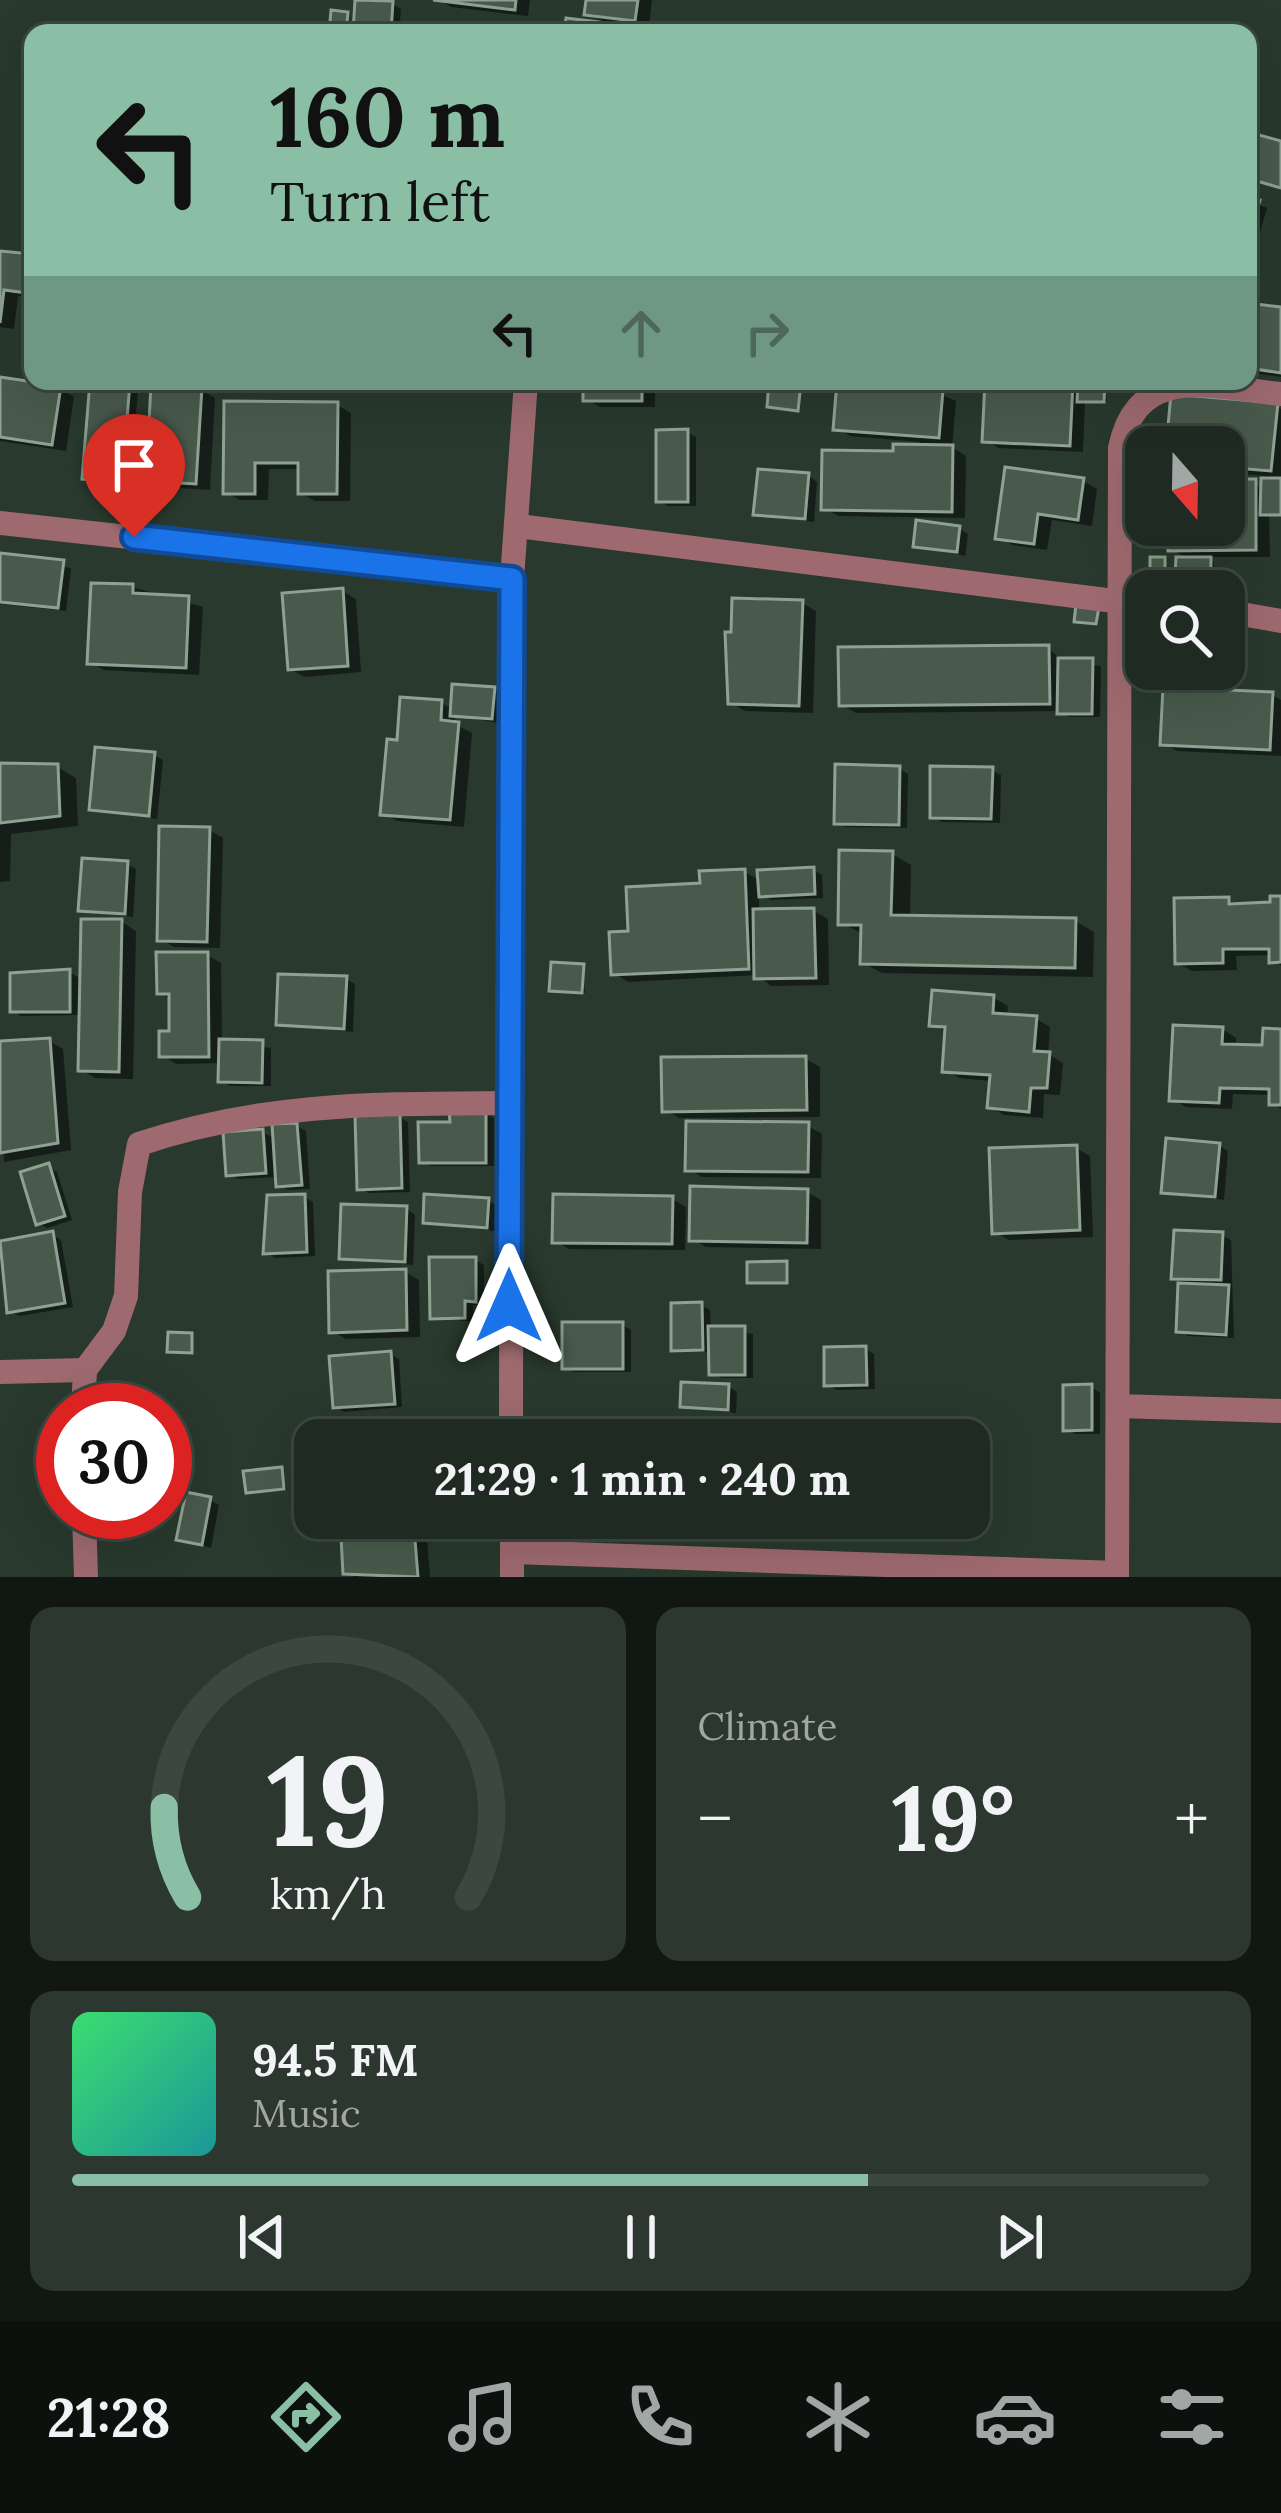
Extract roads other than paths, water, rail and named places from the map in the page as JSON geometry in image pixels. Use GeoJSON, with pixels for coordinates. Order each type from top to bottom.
{"type":"FeatureCollection","features":[{"type":"Feature","properties":{"kind":"street"},"geometry":{"type":"LineString","coordinates":[[511,1419],[512,579],[526,390]]}},
{"type":"Feature","properties":{"kind":"street"},"geometry":{"type":"LineString","coordinates":[[513,1564],[1118,1575],[1120,448],[1133,411],[1161,390]]}},
{"type":"Feature","properties":{"kind":"street"},"geometry":{"type":"LineString","coordinates":[[1238,390],[1281,394]]}},
{"type":"Feature","properties":{"kind":"street"},"geometry":{"type":"LineString","coordinates":[[0,523],[512,579]]}},
{"type":"Feature","properties":{"kind":"street"},"geometry":{"type":"LineString","coordinates":[[518,526],[1125,604]]}},
{"type":"Feature","properties":{"kind":"street"},"geometry":{"type":"LineString","coordinates":[[1245,615],[1281,621]]}},
{"type":"Feature","properties":{"kind":"street"},"geometry":{"type":"LineString","coordinates":[[84,1383],[85,1370],[114,1331],[126,1296],[130,1192],[139,1144],[199,1124],[310,1105],[508,1103]]}},
{"type":"Feature","properties":{"kind":"street"},"geometry":{"type":"LineString","coordinates":[[0,1372],[85,1370]]}},
{"type":"Feature","properties":{"kind":"street"},"geometry":{"type":"LineString","coordinates":[[1118,1406],[1281,1411]]}},
{"type":"Feature","properties":{"kind":"street"},"geometry":{"type":"LineString","coordinates":[[85,1539],[86,1577]]}}]}
